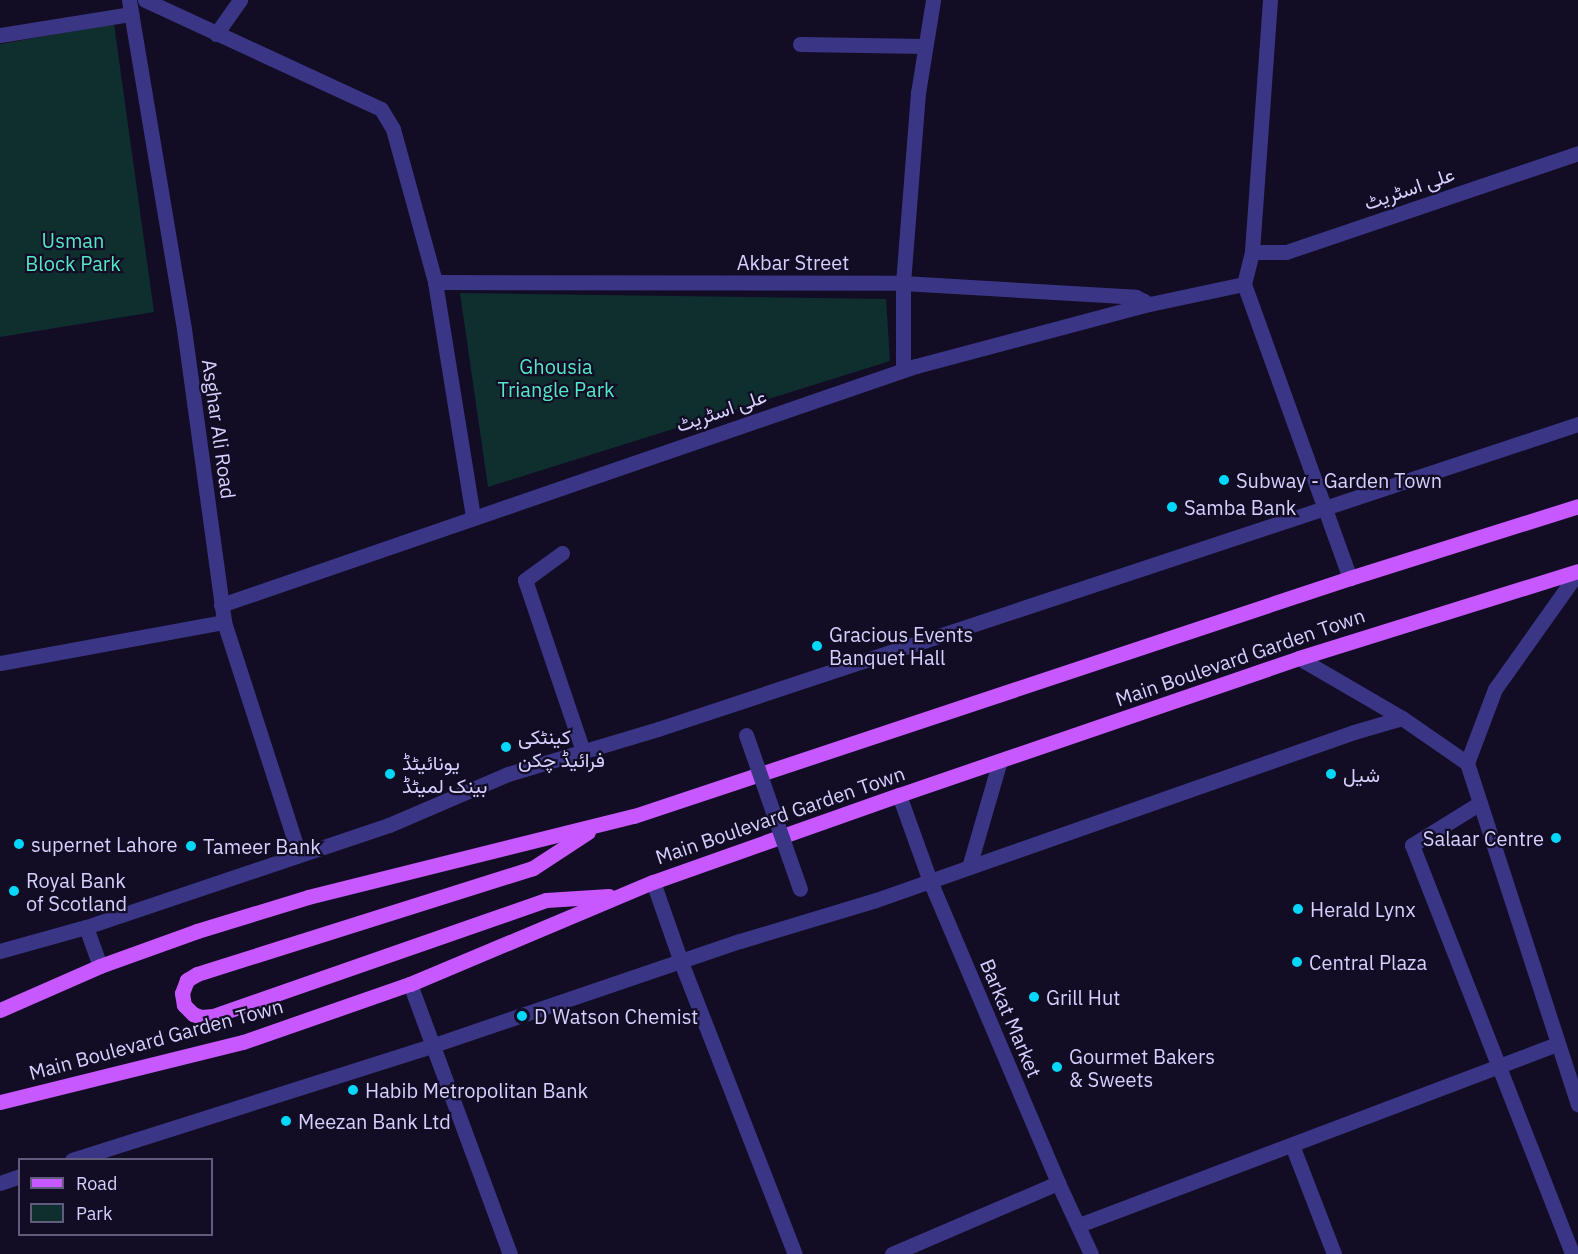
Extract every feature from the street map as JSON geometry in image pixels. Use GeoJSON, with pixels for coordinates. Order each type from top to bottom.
{"type":"FeatureCollection","features":[{"type":"Feature","properties":{"kind":"main road","name":"Main Boulevard Garden Town"},"geometry":{"type":"LineString","coordinates":[[0,1010],[100,966],[197,931],[308,897],[599,825],[734,785],[878,734],[1350,578],[1578,506]]}},
{"type":"Feature","properties":{"kind":"main road","name":"Main Boulevard Garden Town"},"geometry":{"type":"LineString","coordinates":[[0,1102],[243,1042],[410,984],[653,882],[899,795],[1299,658],[1578,572]]}},
{"type":"Feature","properties":{"kind":"main road"},"geometry":{"type":"LineString","coordinates":[[599,825],[533,868],[197,974],[187,980],[182,993],[184,1005],[193,1014],[201,1017],[213,1016],[546,900],[624,895]]}},
{"type":"Feature","properties":{"kind":"street"},"geometry":{"type":"LineString","coordinates":[[145,0],[381,109],[393,129],[435,282],[456,394],[473,517]]}},
{"type":"Feature","properties":{"kind":"street"},"geometry":{"type":"LineString","coordinates":[[216,34],[240,0]]}},
{"type":"Feature","properties":{"kind":"street"},"geometry":{"type":"LineString","coordinates":[[903,370],[903,283],[918,93],[933,0]]}},
{"type":"Feature","properties":{"kind":"street"},"geometry":{"type":"LineString","coordinates":[[1270,0],[1252,252],[1244,284],[1350,578]]}},
{"type":"Feature","properties":{"kind":"street"},"geometry":{"type":"LineString","coordinates":[[0,35],[130,7]]}},
{"type":"Feature","properties":{"kind":"street","name":"Asghar Ali Road"},"geometry":{"type":"LineString","coordinates":[[130,7],[184,329],[224,622],[299,854]]}},
{"type":"Feature","properties":{"kind":"street"},"geometry":{"type":"LineString","coordinates":[[800,44],[925,46]]}},
{"type":"Feature","properties":{"kind":"street","name":"علی اسٹریٹ"},"geometry":{"type":"LineString","coordinates":[[1252,252],[1286,252],[1578,153]]}},
{"type":"Feature","properties":{"kind":"street","name":"Akbar Street"},"geometry":{"type":"LineString","coordinates":[[435,282],[903,283],[1136,297],[1144,301],[1145,305]]}},
{"type":"Feature","properties":{"kind":"street","name":"علی اسٹریٹ"},"geometry":{"type":"LineString","coordinates":[[221,605],[903,370],[1145,305],[1244,284]]}},
{"type":"Feature","properties":{"kind":"street"},"geometry":{"type":"LineString","coordinates":[[0,951],[86,927],[389,825],[508,774],[658,729],[1578,424]]}},
{"type":"Feature","properties":{"kind":"street"},"geometry":{"type":"LineString","coordinates":[[562,553],[525,580],[583,751]]}},
{"type":"Feature","properties":{"kind":"street"},"geometry":{"type":"LineString","coordinates":[[1467,763],[1495,689],[1578,572]]}},
{"type":"Feature","properties":{"kind":"street"},"geometry":{"type":"LineString","coordinates":[[0,663],[224,622]]}},
{"type":"Feature","properties":{"kind":"street"},"geometry":{"type":"LineString","coordinates":[[1299,658],[1402,718],[1467,763],[1578,1104]]}},
{"type":"Feature","properties":{"kind":"street"},"geometry":{"type":"LineString","coordinates":[[78,1158],[431,1046],[930,881],[1343,736],[1402,718]]}},
{"type":"Feature","properties":{"kind":"street"},"geometry":{"type":"LineString","coordinates":[[746,735],[800,889]]}},
{"type":"Feature","properties":{"kind":"street"},"geometry":{"type":"LineString","coordinates":[[969,867],[1000,760]]}},
{"type":"Feature","properties":{"kind":"street","name":"Barkat Market"},"geometry":{"type":"LineString","coordinates":[[899,795],[930,881],[1058,1183],[1091,1254]]}},
{"type":"Feature","properties":{"kind":"street"},"geometry":{"type":"LineString","coordinates":[[1480,803],[1412,845],[1572,1254]]}},
{"type":"Feature","properties":{"kind":"street"},"geometry":{"type":"LineString","coordinates":[[653,882],[681,962],[795,1254]]}},
{"type":"Feature","properties":{"kind":"street"},"geometry":{"type":"LineString","coordinates":[[86,927],[100,966]]}},
{"type":"Feature","properties":{"kind":"street"},"geometry":{"type":"LineString","coordinates":[[410,984],[431,1046],[510,1254]]}},
{"type":"Feature","properties":{"kind":"street"},"geometry":{"type":"LineString","coordinates":[[1079,1225],[1557,1044]]}},
{"type":"Feature","properties":{"kind":"street"},"geometry":{"type":"LineString","coordinates":[[1292,1145],[1334,1254]]}},
{"type":"Feature","properties":{"kind":"street"},"geometry":{"type":"LineString","coordinates":[[0,1182],[18,1177]]}},
{"type":"Feature","properties":{"kind":"street"},"geometry":{"type":"LineString","coordinates":[[892,1254],[1058,1183]]}},
{"type":"Feature","properties":{"kind":"green space","name":"Usman Block Park"},"geometry":{"type":"Polygon","coordinates":[[[114,24],[154,312],[0,337],[0,44],[114,24]]]}},
{"type":"Feature","properties":{"kind":"green space","name":"Ghousia Triangle Park"},"geometry":{"type":"Polygon","coordinates":[[[460,293],[886,299],[890,361],[488,487],[460,293]]]}},
{"type":"Feature","properties":{"kind":"place","name":"Subway - Garden Town"},"geometry":{"type":"Point","coordinates":[1224,480]}},
{"type":"Feature","properties":{"kind":"place","name":"Samba Bank"},"geometry":{"type":"Point","coordinates":[1172,507]}},
{"type":"Feature","properties":{"kind":"place","name":"Gracious Events Banquet Hall"},"geometry":{"type":"Point","coordinates":[817,646]}},
{"type":"Feature","properties":{"kind":"place","name":"کینٹکی فرائیڈ چکن"},"geometry":{"type":"Point","coordinates":[506,747]}},
{"type":"Feature","properties":{"kind":"place","name":"یونائیٹڈ بینک لمیٹڈ"},"geometry":{"type":"Point","coordinates":[390,774]}},
{"type":"Feature","properties":{"kind":"place","name":"شیل"},"geometry":{"type":"Point","coordinates":[1331,774]}},
{"type":"Feature","properties":{"kind":"place","name":"Salaar Centre"},"geometry":{"type":"Point","coordinates":[1556,838]}},
{"type":"Feature","properties":{"kind":"place","name":"supernet Lahore"},"geometry":{"type":"Point","coordinates":[19,844]}},
{"type":"Feature","properties":{"kind":"place","name":"Tameer Bank"},"geometry":{"type":"Point","coordinates":[191,846]}},
{"type":"Feature","properties":{"kind":"place","name":"Royal Bank of Scotland"},"geometry":{"type":"Point","coordinates":[14,891]}},
{"type":"Feature","properties":{"kind":"place","name":"Herald Lynx"},"geometry":{"type":"Point","coordinates":[1298,909]}},
{"type":"Feature","properties":{"kind":"place","name":"Central Plaza"},"geometry":{"type":"Point","coordinates":[1297,962]}},
{"type":"Feature","properties":{"kind":"place","name":"Grill Hut"},"geometry":{"type":"Point","coordinates":[1034,997]}},
{"type":"Feature","properties":{"kind":"place","name":"D Watson Chemist"},"geometry":{"type":"Point","coordinates":[522,1016]}},
{"type":"Feature","properties":{"kind":"place","name":"Gourmet Bakers & Sweets"},"geometry":{"type":"Point","coordinates":[1057,1067]}},
{"type":"Feature","properties":{"kind":"place","name":"Habib Metropolitan Bank"},"geometry":{"type":"Point","coordinates":[353,1090]}},
{"type":"Feature","properties":{"kind":"place","name":"Meezan Bank Ltd"},"geometry":{"type":"Point","coordinates":[286,1121]}}]}
